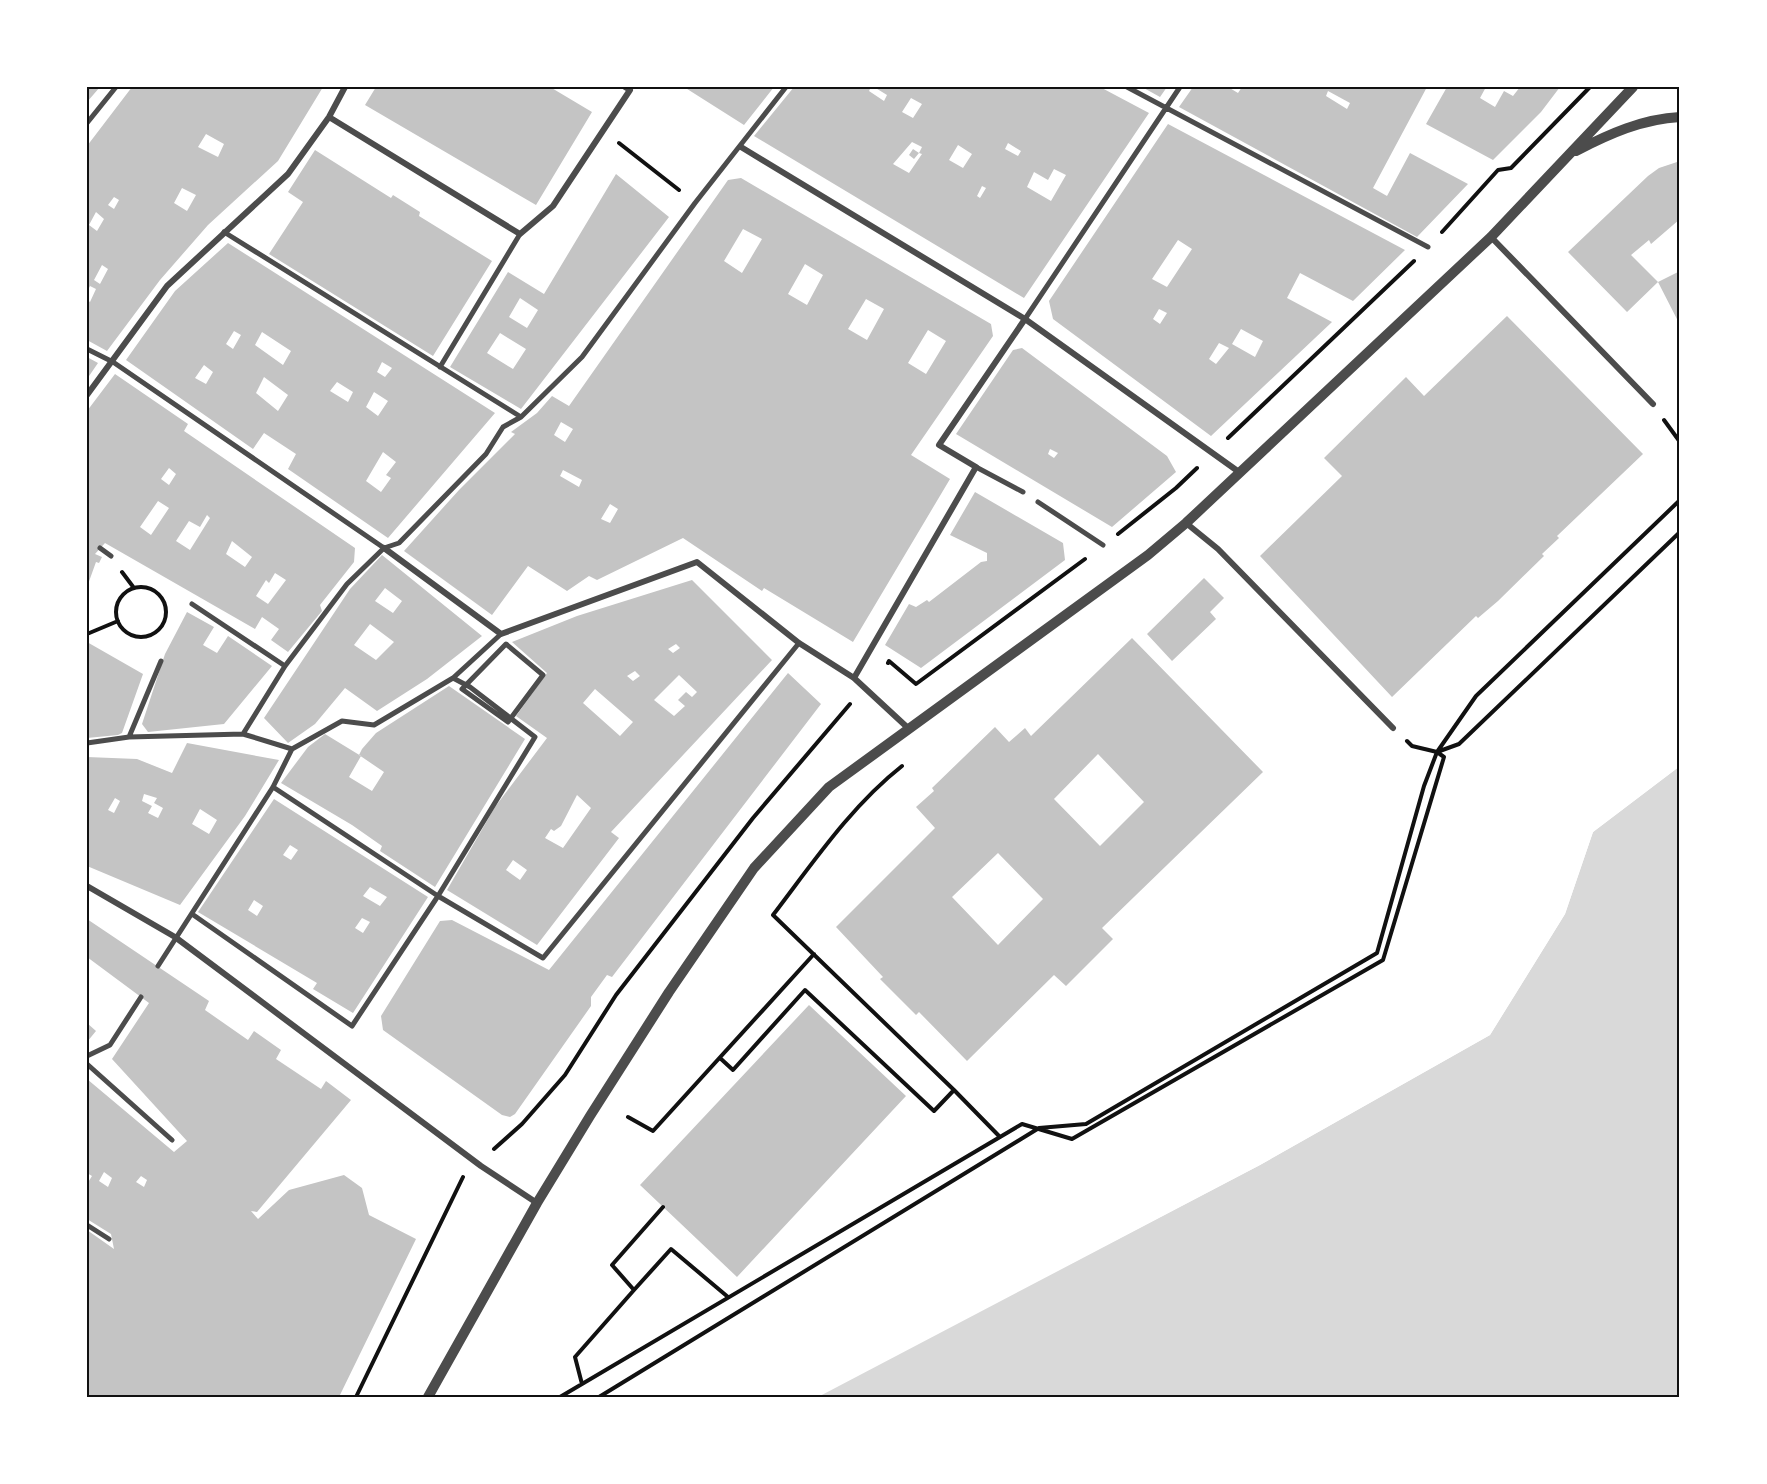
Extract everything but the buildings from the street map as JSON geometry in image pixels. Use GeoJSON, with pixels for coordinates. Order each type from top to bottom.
{"type":"FeatureCollection","features":[{"type":"Feature","properties":{"kind":"street"},"geometry":{"type":"LineString","coordinates":[[87,123],[116,87]]}},
{"type":"Feature","properties":{"kind":"street"},"geometry":{"type":"LineString","coordinates":[[87,395],[167,286],[288,174],[329,117],[345,87]]}},
{"type":"Feature","properties":{"kind":"street"},"geometry":{"type":"LineString","coordinates":[[440,367],[520,234],[553,206],[604,131],[630,90],[625,87]]}},
{"type":"Feature","properties":{"kind":"street"},"geometry":{"type":"LineString","coordinates":[[243,734],[285,666],[347,584],[384,548],[399,543],[486,454],[503,427],[521,417],[582,357],[695,203],[786,87]]}},
{"type":"Feature","properties":{"kind":"street"},"geometry":{"type":"LineString","coordinates":[[1127,87],[1428,247]]}},
{"type":"Feature","properties":{"kind":"street"},"geometry":{"type":"LineString","coordinates":[[1023,492],[939,445],[1180,87]]}},
{"type":"Feature","properties":{"kind":"street"},"geometry":{"type":"LineString","coordinates":[[428,1397],[537,1203],[669,992],[754,868],[829,787],[1148,555],[1186,523],[1491,237],[1634,87]]}},
{"type":"Feature","properties":{"kind":"street"},"geometry":{"type":"LineString","coordinates":[[329,117],[520,234]]}},
{"type":"Feature","properties":{"kind":"street"},"geometry":{"type":"LineString","coordinates":[[1567,156],[1626,127],[1662,118],[1680,117]]}},
{"type":"Feature","properties":{"kind":"street"},"geometry":{"type":"LineString","coordinates":[[741,147],[1025,319],[1239,472]]}},
{"type":"Feature","properties":{"kind":"street"},"geometry":{"type":"LineString","coordinates":[[224,232],[521,417]]}},
{"type":"Feature","properties":{"kind":"street"},"geometry":{"type":"LineString","coordinates":[[1491,237],[1653,404]]}},
{"type":"Feature","properties":{"kind":"street"},"geometry":{"type":"LineString","coordinates":[[87,349],[113,362],[384,548],[501,634]]}},
{"type":"Feature","properties":{"kind":"street"},"geometry":{"type":"LineString","coordinates":[[854,678],[976,467]]}},
{"type":"Feature","properties":{"kind":"street"},"geometry":{"type":"LineString","coordinates":[[1038,502],[1103,545]]}},
{"type":"Feature","properties":{"kind":"street"},"geometry":{"type":"LineString","coordinates":[[1186,523],[1218,549],[1394,728]]}},
{"type":"Feature","properties":{"kind":"street"},"geometry":{"type":"LineString","coordinates":[[100,549],[111,556]]}},
{"type":"Feature","properties":{"kind":"street"},"geometry":{"type":"LineString","coordinates":[[158,966],[273,788],[292,749],[342,721],[374,725],[453,678],[501,634],[697,562],[799,643],[854,678],[908,728]]}},
{"type":"Feature","properties":{"kind":"street"},"geometry":{"type":"LineString","coordinates":[[192,604],[285,666]]}},
{"type":"Feature","properties":{"kind":"street"},"geometry":{"type":"LineString","coordinates":[[273,788],[438,896],[543,957],[799,643]]}},
{"type":"Feature","properties":{"kind":"street"},"geometry":{"type":"LineString","coordinates":[[506,644],[543,675],[511,719],[508,722],[462,689],[506,644]]}},
{"type":"Feature","properties":{"kind":"street"},"geometry":{"type":"LineString","coordinates":[[129,737],[161,661]]}},
{"type":"Feature","properties":{"kind":"street"},"geometry":{"type":"LineString","coordinates":[[453,678],[466,685]]}},
{"type":"Feature","properties":{"kind":"street"},"geometry":{"type":"LineString","coordinates":[[192,914],[352,1026],[438,896],[535,737],[511,719]]}},
{"type":"Feature","properties":{"kind":"street"},"geometry":{"type":"LineString","coordinates":[[87,743],[129,737],[243,734],[292,749]]}},
{"type":"Feature","properties":{"kind":"street"},"geometry":{"type":"LineString","coordinates":[[87,886],[175,937],[481,1166],[537,1203]]}},
{"type":"Feature","properties":{"kind":"street"},"geometry":{"type":"LineString","coordinates":[[87,1056],[110,1045],[141,997]]}},
{"type":"Feature","properties":{"kind":"street"},"geometry":{"type":"LineString","coordinates":[[87,1064],[172,1140]]}},
{"type":"Feature","properties":{"kind":"street"},"geometry":{"type":"LineString","coordinates":[[87,1226],[109,1239]]}},
{"type":"Feature","properties":{"kind":"path"},"geometry":{"type":"LineString","coordinates":[[491,1152],[522,1124],[565,1074],[616,995],[753,818],[889,661],[916,684],[1176,488],[1428,247],[1498,170],[1511,168],[1590,87]]}},
{"type":"Feature","properties":{"kind":"path"},"geometry":{"type":"LineString","coordinates":[[604,131],[695,203]]}},
{"type":"Feature","properties":{"kind":"path"},"geometry":{"type":"LineString","coordinates":[[1653,404],[1680,442]]}},
{"type":"Feature","properties":{"kind":"path"},"geometry":{"type":"LineString","coordinates":[[599,1397],[1039,1128],[1086,1124],[1377,952],[1424,786],[1437,752],[1476,696],[1680,500]]}},
{"type":"Feature","properties":{"kind":"path"},"geometry":{"type":"LineString","coordinates":[[1437,752],[1460,744],[1680,532]]}},
{"type":"Feature","properties":{"kind":"path"},"geometry":{"type":"LineString","coordinates":[[134,588],[151,589],[163,600],[166,608],[163,625],[150,636],[142,637],[127,633],[118,621],[116,613],[121,598],[134,588]]}},
{"type":"Feature","properties":{"kind":"path"},"geometry":{"type":"LineString","coordinates":[[87,634],[118,621]]}},
{"type":"Feature","properties":{"kind":"path"},"geometry":{"type":"LineString","coordinates":[[944,662],[964,687]]}},
{"type":"Feature","properties":{"kind":"path"},"geometry":{"type":"LineString","coordinates":[[560,1397],[1022,1124],[1072,1139],[1383,960],[1444,757],[1437,752],[1412,746],[1394,728]]}},
{"type":"Feature","properties":{"kind":"path"},"geometry":{"type":"LineString","coordinates":[[908,762],[885,779],[817,857],[773,915],[1000,1137]]}},
{"type":"Feature","properties":{"kind":"path"},"geometry":{"type":"LineString","coordinates":[[628,1117],[653,1131],[814,954]]}},
{"type":"Feature","properties":{"kind":"path"},"geometry":{"type":"LineString","coordinates":[[720,1058],[733,1070],[805,990],[934,1111],[954,1090]]}},
{"type":"Feature","properties":{"kind":"path"},"geometry":{"type":"LineString","coordinates":[[356,1397],[464,1177],[473,1179]]}},
{"type":"Feature","properties":{"kind":"path"},"geometry":{"type":"LineString","coordinates":[[634,1290],[612,1265],[663,1208]]}},
{"type":"Feature","properties":{"kind":"path"},"geometry":{"type":"LineString","coordinates":[[582,1384],[574,1357],[671,1250],[728,1298]]}},
{"type":"Feature","properties":{"kind":"shaded area"},"geometry":{"type":"Polygon","coordinates":[[[1680,766],[1680,1397],[818,1397],[1260,1165],[1490,1035],[1565,914],[1593,832],[1680,766]]]}},
{"type":"Feature","properties":{"kind":"pier"},"geometry":{"type":"Polygon","coordinates":[[[1680,763],[1680,766],[1593,832],[1565,914],[1490,1035],[1260,1165],[815,1397],[1014,1289],[1259,1162],[1488,1033],[1562,913],[1591,830],[1680,763]]]}}]}
